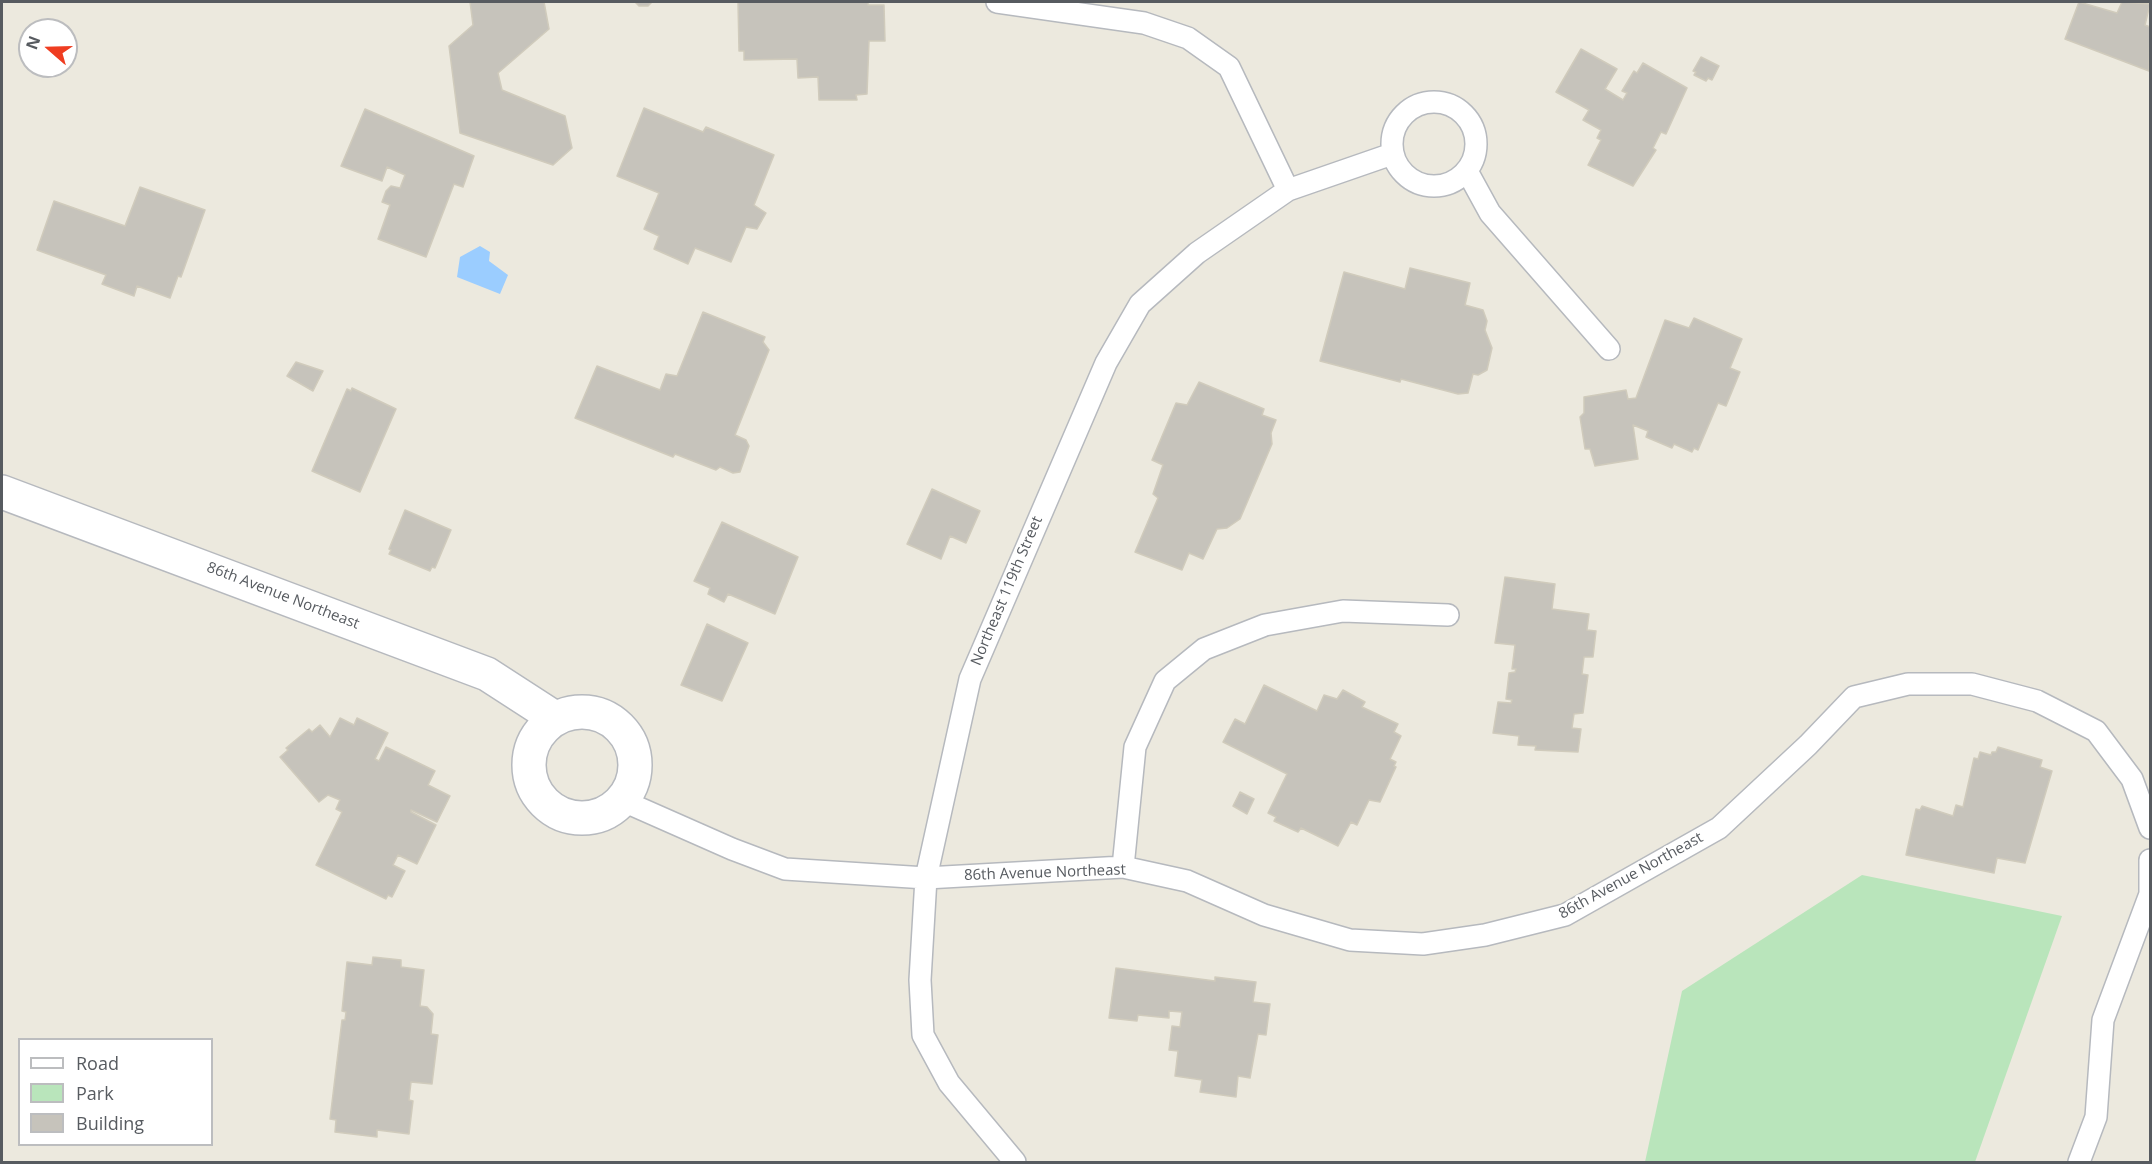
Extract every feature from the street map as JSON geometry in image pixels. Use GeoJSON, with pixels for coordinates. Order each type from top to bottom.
{"type":"FeatureCollection","features":[{"type":"Feature","properties":{"kind":"street","name":"86th Avenue Northeast"},"geometry":{"type":"LineString","coordinates":[[2,492],[487,674],[555,718]]}},
{"type":"Feature","properties":{"kind":"street"},"geometry":{"type":"LineString","coordinates":[[571,712],[588,712],[604,716],[623,732],[634,754],[635,770],[631,787],[608,811],[593,817],[576,818],[560,813],[541,798],[530,775],[529,759],[534,743],[543,729],[555,718],[571,712]]}},
{"type":"Feature","properties":{"kind":"lane"},"geometry":{"type":"LineString","coordinates":[[998,2],[1144,23],[1188,38],[1229,67],[1288,190]]}},
{"type":"Feature","properties":{"kind":"lane"},"geometry":{"type":"LineString","coordinates":[[1432,101],[1447,103],[1460,110],[1470,121],[1476,134],[1473,163],[1467,171],[1451,183],[1437,187],[1422,185],[1408,178],[1398,168],[1392,154],[1392,139],[1396,125],[1405,113],[1417,105],[1432,101]]}},
{"type":"Feature","properties":{"kind":"lane","name":"Northeast 119th Street"},"geometry":{"type":"LineString","coordinates":[[1015,1162],[949,1083],[923,1035],[920,980],[926,878],[970,679],[1106,363],[1140,304],[1197,253],[1288,190],[1392,154]]}},
{"type":"Feature","properties":{"kind":"lane"},"geometry":{"type":"LineString","coordinates":[[1467,171],[1490,213],[1587,320],[1609,349]]}},
{"type":"Feature","properties":{"kind":"lane"},"geometry":{"type":"LineString","coordinates":[[1123,867],[1135,747],[1165,681],[1204,649],[1265,625],[1343,611],[1448,615]]}},
{"type":"Feature","properties":{"kind":"lane","name":"86th Avenue Northeast"},"geometry":{"type":"LineString","coordinates":[[621,800],[732,849],[785,869],[926,878],[1123,867],[1186,881],[1264,915],[1350,940],[1423,944],[1485,935],[1565,915],[1719,828],[1808,745],[1854,697],[1908,684],[1972,684],[2037,701],[2096,731],[2132,778],[2151,828]]}},
{"type":"Feature","properties":{"kind":"lane"},"geometry":{"type":"LineString","coordinates":[[2079,1162],[2096,1117],[2103,1020],[2150,894],[2151,860]]}},
{"type":"Feature","properties":{"kind":"green space"},"geometry":{"type":"Polygon","coordinates":[[[1862,875],[2062,916],[1975,1162],[1645,1162],[1682,991],[1862,875]]]}},
{"type":"Feature","properties":{"kind":"water"},"geometry":{"type":"Polygon","coordinates":[[[480,246],[490,252],[489,261],[508,275],[500,294],[457,277],[460,257],[480,246]]]}},
{"type":"Feature","properties":{"kind":"building"},"geometry":{"type":"Polygon","coordinates":[[[470,2],[544,2],[549,29],[498,73],[502,90],[565,116],[572,148],[553,165],[460,133],[449,46],[473,25],[470,2]]]}},
{"type":"Feature","properties":{"kind":"building"},"geometry":{"type":"Polygon","coordinates":[[[635,2],[652,2],[648,6],[639,6],[635,2]]]}},
{"type":"Feature","properties":{"kind":"building"},"geometry":{"type":"Polygon","coordinates":[[[738,2],[868,2],[868,5],[884,5],[885,41],[869,41],[867,94],[856,95],[857,100],[819,100],[818,77],[798,78],[797,59],[744,60],[744,51],[739,51],[738,2]]]}},
{"type":"Feature","properties":{"kind":"building"},"geometry":{"type":"Polygon","coordinates":[[[2079,2],[2117,13],[2122,2],[2150,4],[2145,25],[2150,27],[2149,71],[2065,39],[2079,2]]]}},
{"type":"Feature","properties":{"kind":"building"},"geometry":{"type":"Polygon","coordinates":[[[1581,49],[1617,69],[1605,89],[1623,100],[1627,93],[1622,91],[1634,71],[1637,73],[1643,63],[1687,88],[1666,134],[1661,132],[1653,148],[1656,150],[1633,186],[1588,165],[1601,140],[1597,138],[1601,130],[1583,120],[1589,110],[1556,92],[1581,49]]]}},
{"type":"Feature","properties":{"kind":"building"},"geometry":{"type":"Polygon","coordinates":[[[1701,57],[1719,66],[1712,80],[1708,78],[1706,81],[1694,75],[1696,72],[1693,71],[1701,57]]]}},
{"type":"Feature","properties":{"kind":"building"},"geometry":{"type":"Polygon","coordinates":[[[644,108],[703,132],[706,127],[774,155],[754,205],[766,213],[757,229],[746,227],[731,262],[695,248],[688,264],[654,249],[659,236],[644,229],[659,193],[617,176],[644,108]]]}},
{"type":"Feature","properties":{"kind":"building"},"geometry":{"type":"Polygon","coordinates":[[[365,109],[474,156],[463,187],[454,184],[426,257],[378,239],[390,205],[382,202],[386,191],[391,186],[400,188],[405,175],[387,167],[382,181],[341,166],[365,109]]]}},
{"type":"Feature","properties":{"kind":"building"},"geometry":{"type":"Polygon","coordinates":[[[140,187],[205,210],[181,277],[178,276],[170,298],[137,286],[134,296],[102,284],[106,275],[37,250],[54,201],[125,226],[140,187]]]}},
{"type":"Feature","properties":{"kind":"building"},"geometry":{"type":"Polygon","coordinates":[[[1410,268],[1470,283],[1465,305],[1483,310],[1487,321],[1485,330],[1492,348],[1487,370],[1478,375],[1473,374],[1468,393],[1458,394],[1401,379],[1400,382],[1320,361],[1344,272],[1405,289],[1410,268]]]}},
{"type":"Feature","properties":{"kind":"building"},"geometry":{"type":"Polygon","coordinates":[[[703,312],[765,337],[763,342],[769,350],[735,435],[746,440],[749,446],[740,472],[733,473],[720,467],[716,470],[675,454],[673,457],[575,418],[597,366],[660,390],[666,374],[677,376],[703,312]]]}},
{"type":"Feature","properties":{"kind":"building"},"geometry":{"type":"Polygon","coordinates":[[[1694,318],[1742,339],[1730,368],[1740,372],[1726,406],[1718,403],[1698,450],[1694,448],[1692,452],[1674,444],[1672,448],[1646,437],[1648,431],[1633,425],[1638,459],[1595,466],[1590,449],[1585,449],[1580,417],[1584,413],[1584,397],[1626,390],[1628,399],[1636,398],[1665,320],[1689,328],[1694,318]]]}},
{"type":"Feature","properties":{"kind":"building"},"geometry":{"type":"Polygon","coordinates":[[[296,362],[323,371],[313,391],[287,376],[296,362]]]}},
{"type":"Feature","properties":{"kind":"building"},"geometry":{"type":"Polygon","coordinates":[[[1199,382],[1264,409],[1262,415],[1276,420],[1271,433],[1272,444],[1240,519],[1227,528],[1217,529],[1203,559],[1189,553],[1182,570],[1135,552],[1158,498],[1153,494],[1163,465],[1152,460],[1176,403],[1187,405],[1199,382]]]}},
{"type":"Feature","properties":{"kind":"building"},"geometry":{"type":"Polygon","coordinates":[[[352,388],[396,409],[360,492],[312,471],[347,389],[351,391],[352,388]]]}},
{"type":"Feature","properties":{"kind":"building"},"geometry":{"type":"Polygon","coordinates":[[[932,489],[980,511],[966,543],[950,536],[941,559],[907,544],[932,489]]]}},
{"type":"Feature","properties":{"kind":"building"},"geometry":{"type":"Polygon","coordinates":[[[405,510],[451,530],[435,568],[432,567],[430,571],[389,554],[405,510]]]}},
{"type":"Feature","properties":{"kind":"building"},"geometry":{"type":"Polygon","coordinates":[[[722,522],[798,557],[775,614],[728,594],[724,602],[708,594],[710,588],[694,581],[722,522]]]}},
{"type":"Feature","properties":{"kind":"building"},"geometry":{"type":"Polygon","coordinates":[[[1505,577],[1555,584],[1552,609],[1589,614],[1587,630],[1596,631],[1593,657],[1584,657],[1582,674],[1588,675],[1583,713],[1574,714],[1572,728],[1581,729],[1578,752],[1535,750],[1536,746],[1518,745],[1519,736],[1493,733],[1498,702],[1511,703],[1512,700],[1506,699],[1509,673],[1515,672],[1516,669],[1512,669],[1515,645],[1495,643],[1505,577]]]}},
{"type":"Feature","properties":{"kind":"building"},"geometry":{"type":"Polygon","coordinates":[[[707,624],[748,643],[722,701],[681,685],[707,624]]]}},
{"type":"Feature","properties":{"kind":"building"},"geometry":{"type":"Polygon","coordinates":[[[1264,685],[1317,711],[1324,695],[1337,699],[1343,690],[1365,702],[1362,707],[1398,724],[1394,732],[1401,736],[1390,759],[1396,762],[1394,766],[1396,767],[1380,802],[1369,800],[1357,825],[1351,822],[1338,846],[1301,828],[1298,832],[1274,821],[1276,817],[1268,813],[1287,774],[1223,742],[1235,719],[1245,724],[1264,685]]]}},
{"type":"Feature","properties":{"kind":"building"},"geometry":{"type":"Polygon","coordinates":[[[340,718],[354,725],[357,718],[388,733],[375,759],[379,761],[386,747],[435,771],[428,785],[450,796],[437,822],[411,810],[436,825],[417,864],[398,855],[393,865],[405,871],[392,897],[388,895],[386,899],[316,865],[342,812],[336,809],[340,800],[328,795],[319,802],[280,757],[288,750],[286,748],[309,729],[312,732],[320,725],[330,737],[340,718]]]}},
{"type":"Feature","properties":{"kind":"building"},"geometry":{"type":"Polygon","coordinates":[[[1998,747],[2042,760],[2040,767],[2052,771],[2025,863],[1997,858],[1994,873],[1906,855],[1916,809],[1920,810],[1922,806],[1953,816],[1956,805],[1963,807],[1974,758],[1978,759],[1980,752],[1991,755],[1998,747]]]}},
{"type":"Feature","properties":{"kind":"building"},"geometry":{"type":"Polygon","coordinates":[[[1240,792],[1254,799],[1247,814],[1233,806],[1240,792]]]}},
{"type":"Feature","properties":{"kind":"building"},"geometry":{"type":"Polygon","coordinates":[[[373,957],[401,960],[401,967],[424,970],[420,1006],[427,1007],[433,1014],[431,1034],[438,1035],[432,1084],[411,1082],[409,1100],[413,1101],[409,1134],[377,1130],[377,1137],[335,1132],[336,1120],[330,1119],[342,1020],[345,1020],[346,1012],[342,1011],[347,962],[372,965],[373,957]]]}},
{"type":"Feature","properties":{"kind":"building"},"geometry":{"type":"Polygon","coordinates":[[[1116,968],[1215,981],[1215,977],[1256,982],[1253,1002],[1270,1004],[1266,1035],[1258,1034],[1250,1078],[1238,1076],[1236,1097],[1200,1092],[1202,1080],[1175,1076],[1178,1051],[1169,1050],[1172,1026],[1180,1027],[1182,1012],[1169,1011],[1169,1018],[1138,1015],[1137,1021],[1109,1018],[1116,968]]]}}]}
